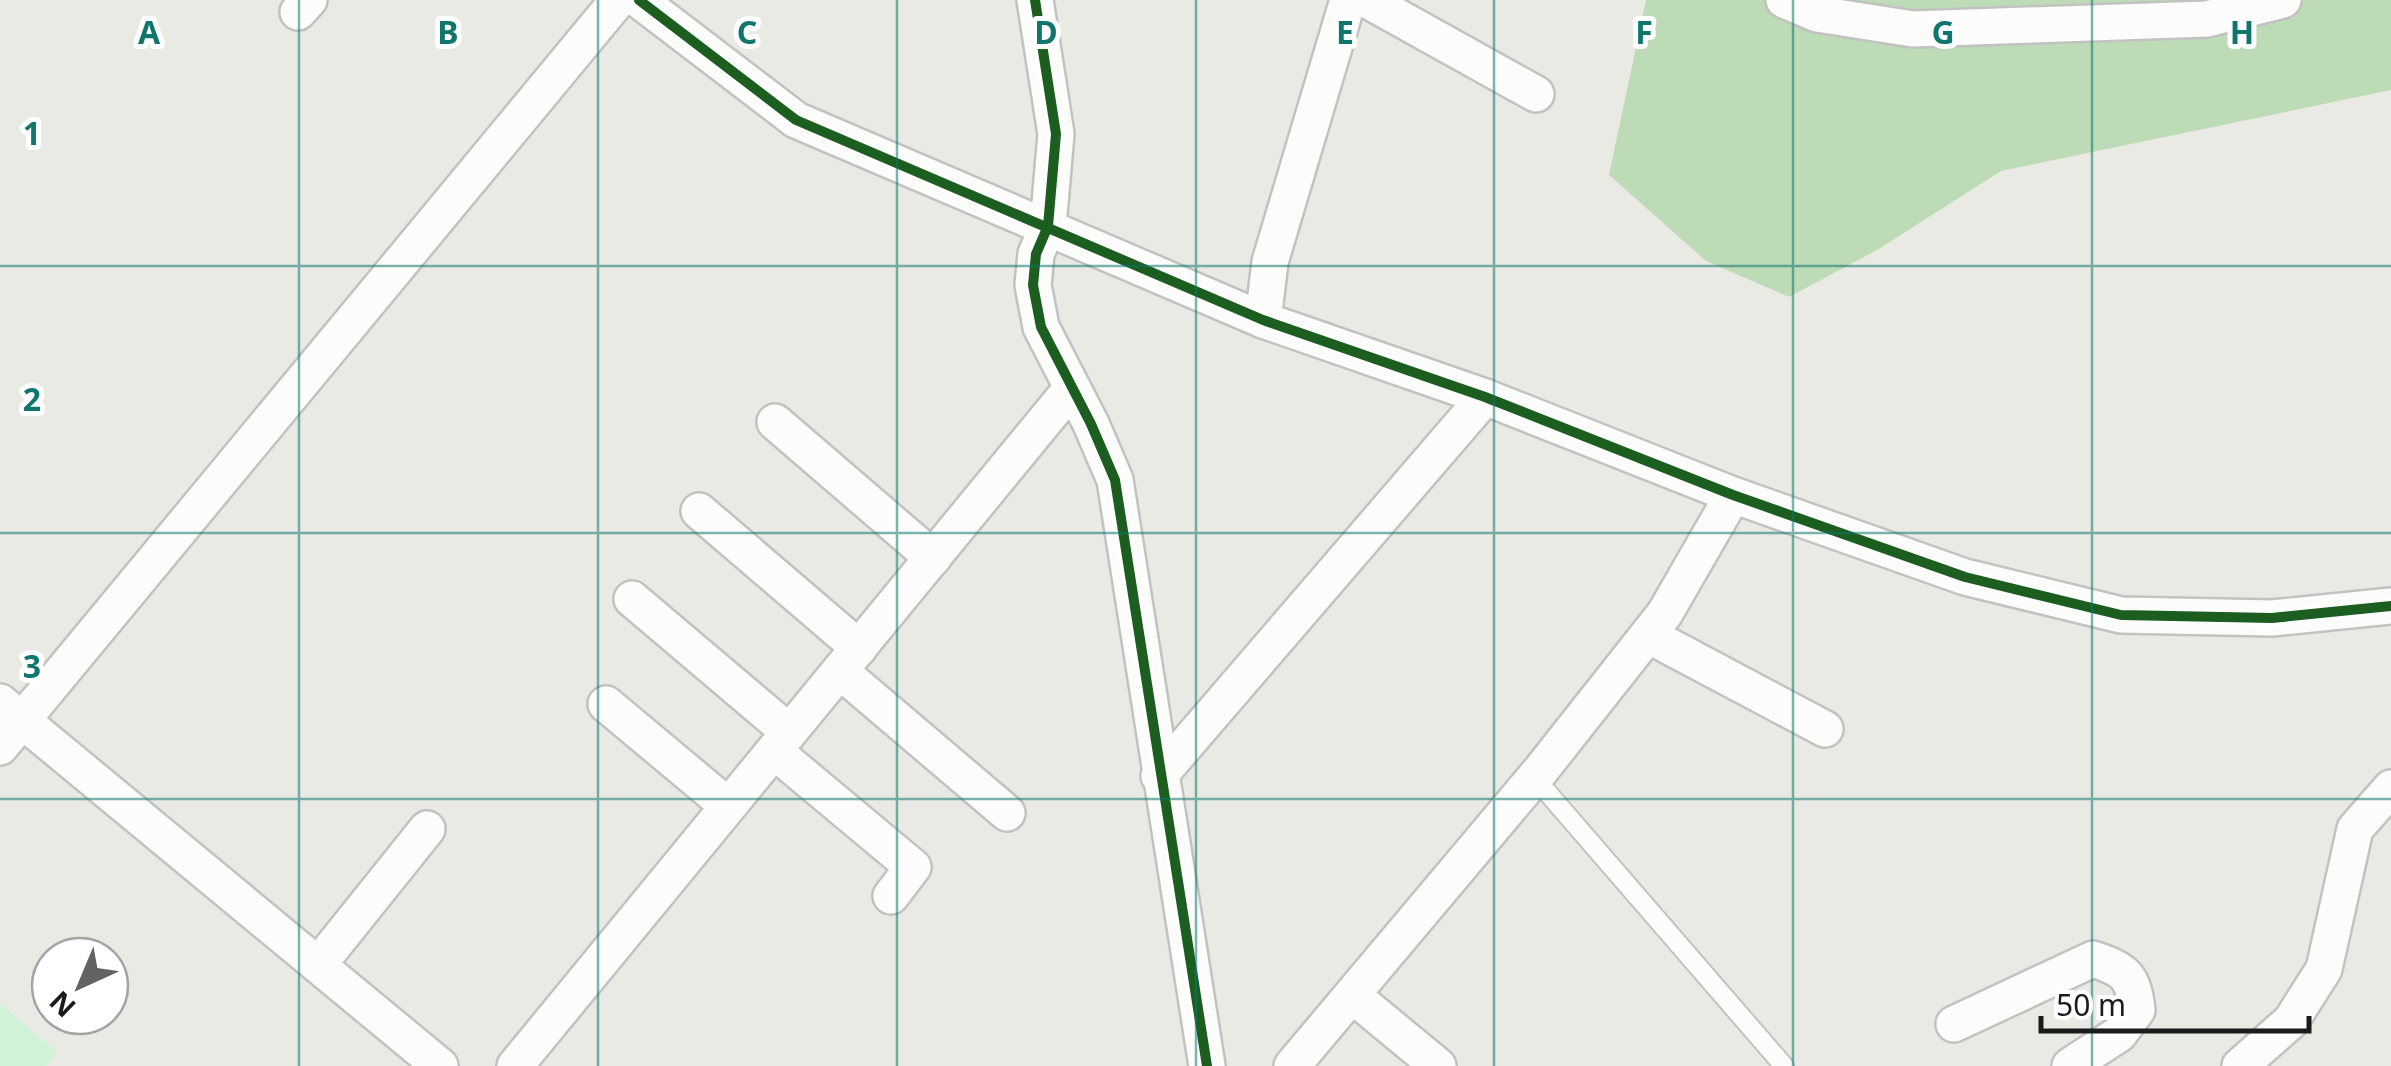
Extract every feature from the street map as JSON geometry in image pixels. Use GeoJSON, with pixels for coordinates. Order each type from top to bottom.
{"type":"FeatureCollection","features":[{"type":"Feature","properties":{"kind":"street"},"geometry":{"type":"LineString","coordinates":[[440,1066],[318,965],[7,723],[618,0]]}},
{"type":"Feature","properties":{"kind":"street"},"geometry":{"type":"LineString","coordinates":[[640,0],[796,120],[1263,320],[1485,398],[1734,495],[1965,577],[2121,615],[2272,618],[2391,606]]}},
{"type":"Feature","properties":{"kind":"street"},"geometry":{"type":"LineString","coordinates":[[1035,0],[1056,134],[1048,226],[1036,254],[1032,285],[1041,327],[1115,480],[1207,1066]]}},
{"type":"Feature","properties":{"kind":"street"},"geometry":{"type":"LineString","coordinates":[[1263,320],[1274,245],[1348,0]]}},
{"type":"Feature","properties":{"kind":"street"},"geometry":{"type":"LineString","coordinates":[[1367,0],[1536,94]]}},
{"type":"Feature","properties":{"kind":"street"},"geometry":{"type":"LineString","coordinates":[[1784,0],[1817,14],[1913,29],[2206,19],[2282,0]]}},
{"type":"Feature","properties":{"kind":"street"},"geometry":{"type":"LineString","coordinates":[[515,1066],[1071,389]]}},
{"type":"Feature","properties":{"kind":"street"},"geometry":{"type":"LineString","coordinates":[[1159,776],[1485,398]]}},
{"type":"Feature","properties":{"kind":"street"},"geometry":{"type":"LineString","coordinates":[[775,422],[933,558]]}},
{"type":"Feature","properties":{"kind":"street"},"geometry":{"type":"LineString","coordinates":[[1292,1066],[1534,778],[1648,635],[1734,495]]}},
{"type":"Feature","properties":{"kind":"street"},"geometry":{"type":"LineString","coordinates":[[699,511],[1007,813]]}},
{"type":"Feature","properties":{"kind":"street"},"geometry":{"type":"LineString","coordinates":[[632,599],[913,867],[892,896]]}},
{"type":"Feature","properties":{"kind":"street"},"geometry":{"type":"LineString","coordinates":[[1648,635],[1825,729]]}},
{"type":"Feature","properties":{"kind":"street"},"geometry":{"type":"LineString","coordinates":[[606,704],[728,806]]}},
{"type":"Feature","properties":{"kind":"street"},"geometry":{"type":"LineString","coordinates":[[2240,1066],[2291,1021],[2324,969],[2355,829],[2391,788]]}},
{"type":"Feature","properties":{"kind":"street"},"geometry":{"type":"LineString","coordinates":[[318,965],[427,828]]}},
{"type":"Feature","properties":{"kind":"street"},"geometry":{"type":"LineString","coordinates":[[1954,1024],[2093,959],[2119,968],[2134,986],[2138,1010],[2119,1034],[2070,1066]]}},
{"type":"Feature","properties":{"kind":"street"},"geometry":{"type":"LineString","coordinates":[[1352,994],[1438,1066]]}},
{"type":"Feature","properties":{"kind":"lane"},"geometry":{"type":"LineString","coordinates":[[1534,778],[1784,1066]]}},
{"type":"Feature","properties":{"kind":"green space"},"geometry":{"type":"Polygon","coordinates":[[[1646,0],[2391,0],[2391,90],[2001,171],[1877,250],[1789,297],[1706,261],[1609,175],[1646,0]]]}},
{"type":"Feature","properties":{"kind":"green space"},"geometry":{"type":"Polygon","coordinates":[[[0,1004],[30,1029],[30,1036],[38,1036],[57,1052],[46,1066],[0,1066],[0,1004]]]}},
{"type":"Feature","properties":{"kind":"cycle path"},"geometry":{"type":"LineString","coordinates":[[639,0],[796,120],[1263,320],[1485,397],[1733,495],[1965,577],[2121,615],[2272,618],[2391,606]]}},
{"type":"Feature","properties":{"kind":"cycle path"},"geometry":{"type":"LineString","coordinates":[[1035,0],[1056,134],[1048,226],[1036,254],[1033,285],[1041,327],[1115,480],[1207,1066]]}}]}
